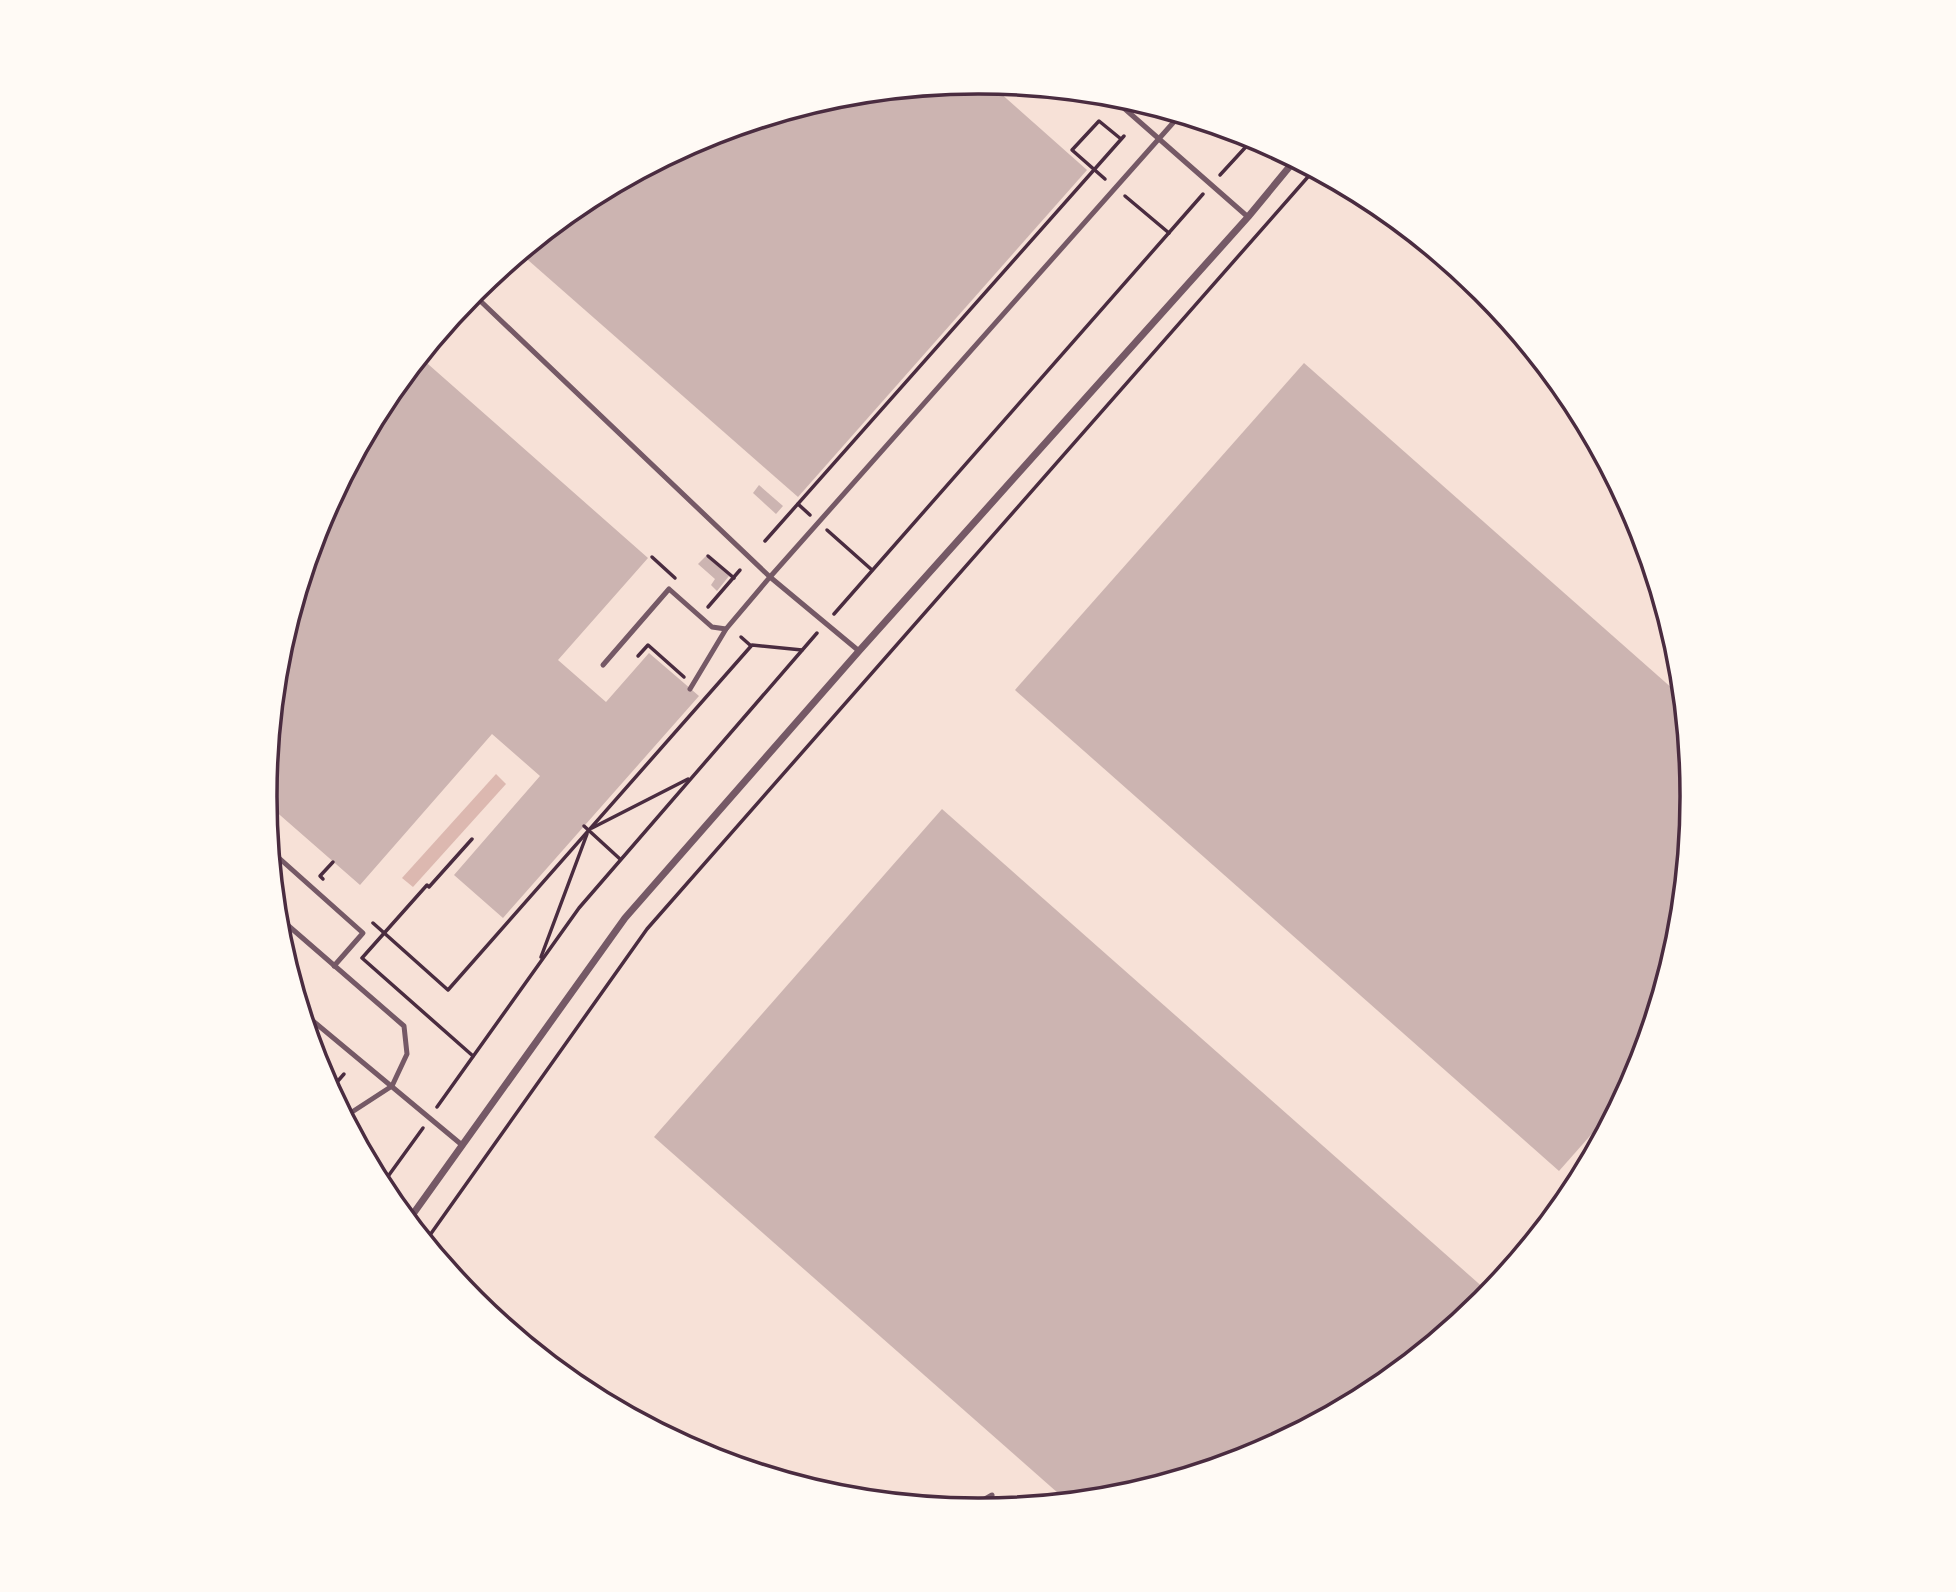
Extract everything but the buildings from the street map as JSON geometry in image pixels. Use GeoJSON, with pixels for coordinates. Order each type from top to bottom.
{"type":"FeatureCollection","features":[{"type":"Feature","properties":{"kind":"street"},"geometry":{"type":"LineString","coordinates":[[414,1213],[625,918],[859,651],[1248,217],[1289,167]]}},
{"type":"Feature","properties":{"kind":"lane"},"geometry":{"type":"LineString","coordinates":[[1127,111],[1248,217]]}},
{"type":"Feature","properties":{"kind":"lane"},"geometry":{"type":"LineString","coordinates":[[692,687],[726,629],[770,577],[1174,122]]}},
{"type":"Feature","properties":{"kind":"lane"},"geometry":{"type":"LineString","coordinates":[[481,301],[770,577],[859,651]]}},
{"type":"Feature","properties":{"kind":"lane"},"geometry":{"type":"LineString","coordinates":[[603,665],[669,589],[712,627],[726,629]]}},
{"type":"Feature","properties":{"kind":"lane"},"geometry":{"type":"LineString","coordinates":[[280,859],[363,933],[334,966]]}},
{"type":"Feature","properties":{"kind":"lane"},"geometry":{"type":"LineString","coordinates":[[289,926],[404,1026],[407,1054],[392,1086],[352,1112]]}},
{"type":"Feature","properties":{"kind":"lane"},"geometry":{"type":"LineString","coordinates":[[314,1022],[462,1145]]}},
{"type":"Feature","properties":{"kind":"lane"},"geometry":{"type":"LineString","coordinates":[[987,1498],[992,1495]]}},
{"type":"Feature","properties":{"kind":"path"},"geometry":{"type":"LineString","coordinates":[[765,541],[1094,169],[1122,138],[1098,121],[1072,150],[1083,163],[1094,169],[1105,179]]}},
{"type":"Feature","properties":{"kind":"path"},"geometry":{"type":"LineString","coordinates":[[388,1176],[579,908],[872,570],[1245,148]]}},
{"type":"Feature","properties":{"kind":"path"},"geometry":{"type":"LineString","coordinates":[[1082,175],[1086,179]]}},
{"type":"Feature","properties":{"kind":"path"},"geometry":{"type":"LineString","coordinates":[[430,1234],[647,929],[1308,177]]}},
{"type":"Feature","properties":{"kind":"path"},"geometry":{"type":"LineString","coordinates":[[1124,195],[1169,233]]}},
{"type":"Feature","properties":{"kind":"path"},"geometry":{"type":"LineString","coordinates":[[798,504],[811,516]]}},
{"type":"Feature","properties":{"kind":"path"},"geometry":{"type":"LineString","coordinates":[[827,530],[872,570]]}},
{"type":"Feature","properties":{"kind":"path"},"geometry":{"type":"LineString","coordinates":[[708,556],[734,578]]}},
{"type":"Feature","properties":{"kind":"path"},"geometry":{"type":"LineString","coordinates":[[708,607],[740,570]]}},
{"type":"Feature","properties":{"kind":"path"},"geometry":{"type":"LineString","coordinates":[[741,637],[751,646],[802,650]]}},
{"type":"Feature","properties":{"kind":"path"},"geometry":{"type":"LineString","coordinates":[[638,656],[648,645],[706,697]]}},
{"type":"Feature","properties":{"kind":"path"},"geometry":{"type":"LineString","coordinates":[[366,917],[448,990],[751,646]]}},
{"type":"Feature","properties":{"kind":"path"},"geometry":{"type":"LineString","coordinates":[[539,963],[589,830],[690,778]]}},
{"type":"Feature","properties":{"kind":"path"},"geometry":{"type":"LineString","coordinates":[[584,826],[620,859]]}},
{"type":"Feature","properties":{"kind":"path"},"geometry":{"type":"LineString","coordinates":[[472,839],[362,958],[473,1056]]}},
{"type":"Feature","properties":{"kind":"path"},"geometry":{"type":"LineString","coordinates":[[329,884],[320,876],[333,862]]}},
{"type":"Feature","properties":{"kind":"path"},"geometry":{"type":"LineString","coordinates":[[338,1081],[344,1073]]}},
{"type":"Feature","properties":{"kind":"shaded area"},"geometry":{"type":"Polygon","coordinates":[[[496,774],[506,784],[413,887],[402,878],[496,774]]]}}]}
